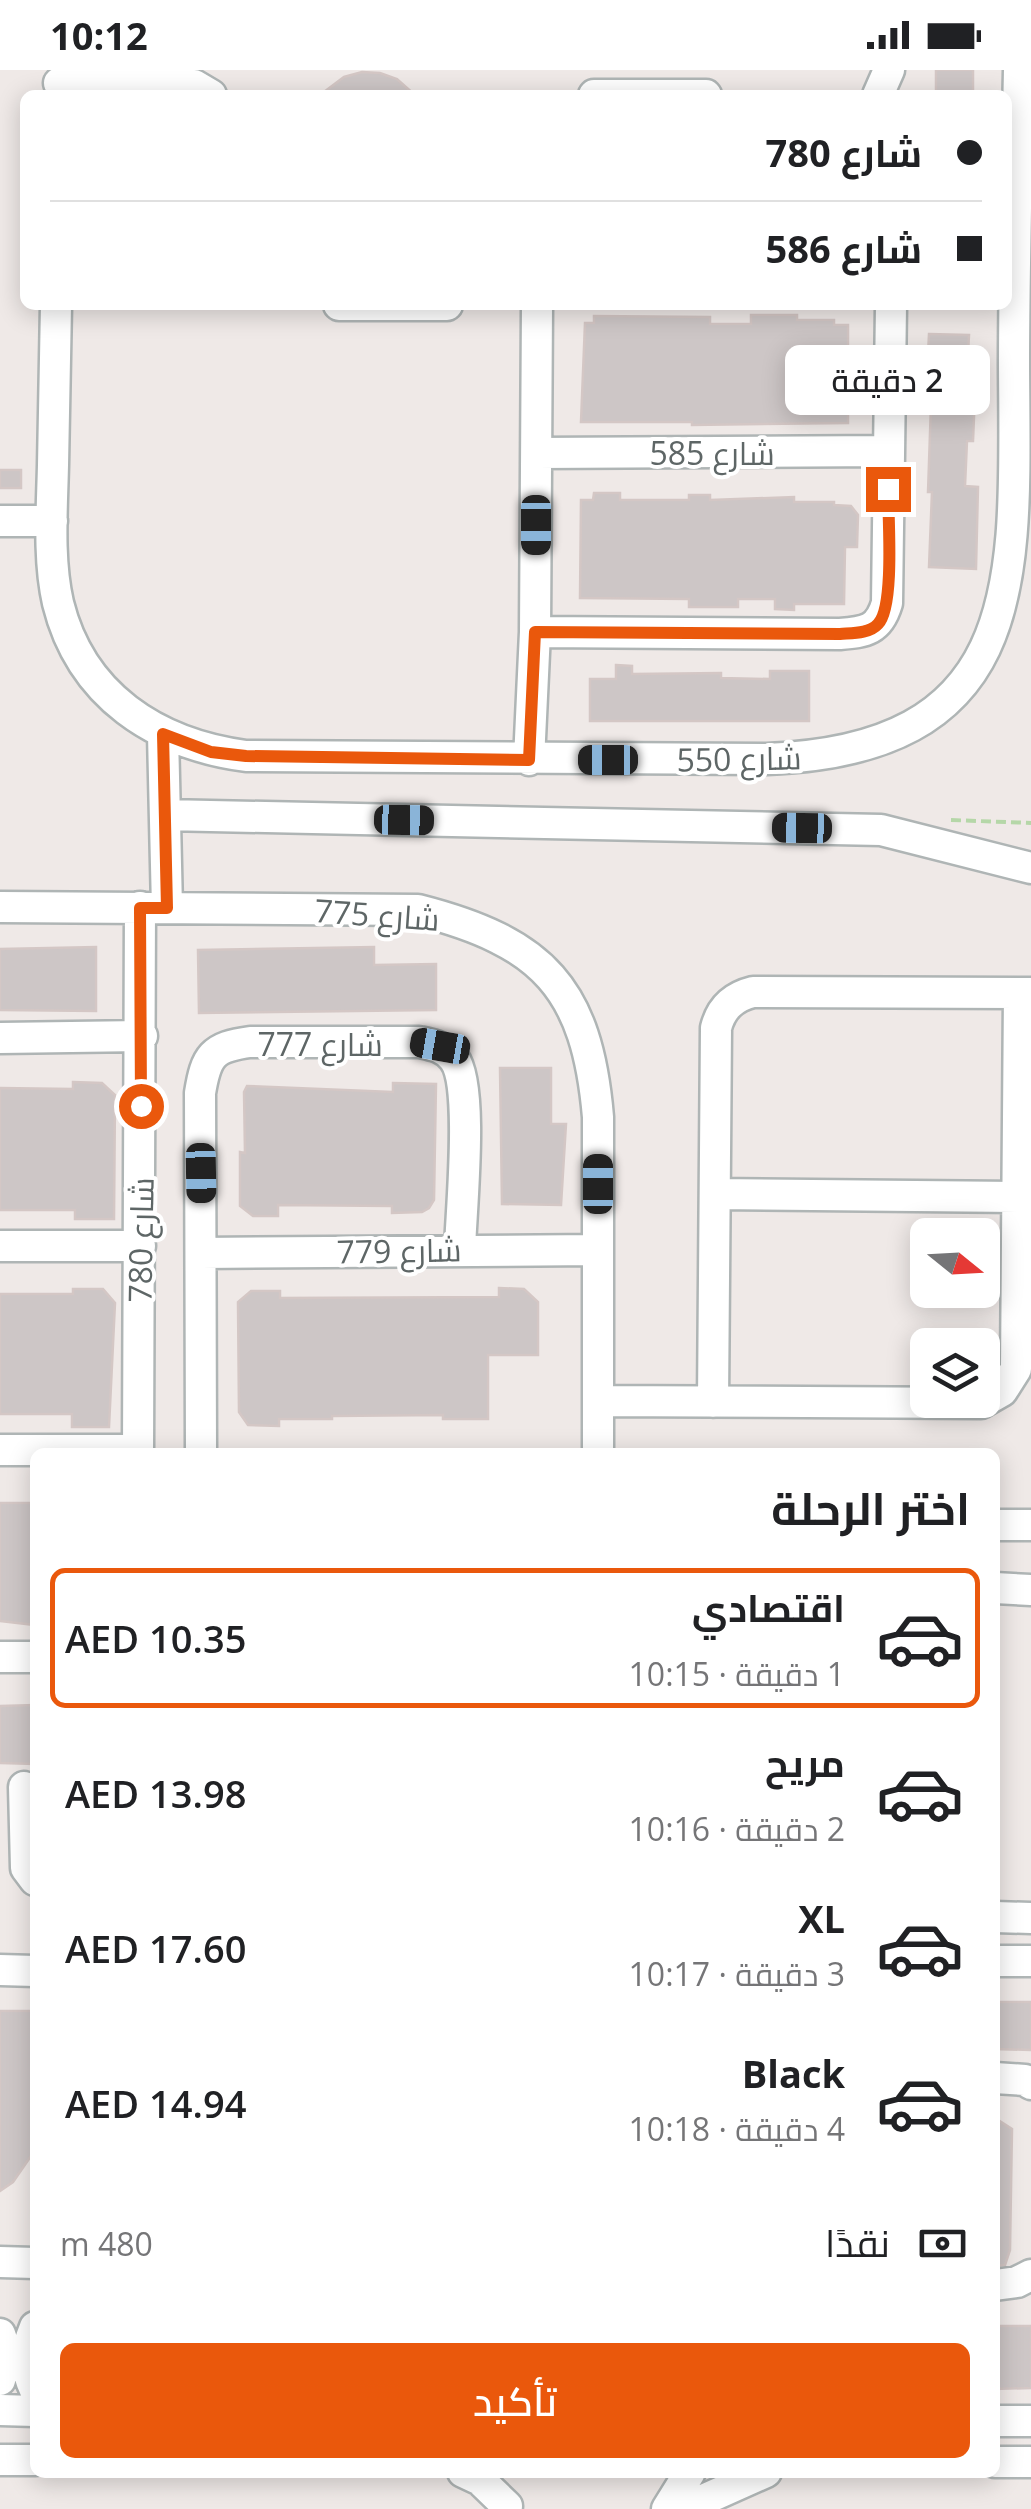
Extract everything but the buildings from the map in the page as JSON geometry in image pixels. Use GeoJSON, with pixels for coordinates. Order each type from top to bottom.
{"type":"FeatureCollection","features":[{"type":"Feature","properties":{"kind":"street","name":"شارع 550"},"geometry":{"type":"LineString","coordinates":[[1012,250],[1019,70]]}},
{"type":"Feature","properties":{"kind":"street"},"geometry":{"type":"LineString","coordinates":[[615,90],[649,82],[684,90]]}},
{"type":"Feature","properties":{"kind":"street"},"geometry":{"type":"LineString","coordinates":[[59,83],[194,85],[202,90]]}},
{"type":"Feature","properties":{"kind":"street","name":"شارع 550"},"geometry":{"type":"LineString","coordinates":[[56,310],[52,521],[58,602],[70,637],[91,674],[116,702],[163,734],[211,752],[246,756],[804,758],[868,747],[927,718],[954,695],[989,645],[1023,522],[1012,296]]}},
{"type":"Feature","properties":{"kind":"street"},"geometry":{"type":"LineString","coordinates":[[529,760],[535,632],[537,310]]}},
{"type":"Feature","properties":{"kind":"street"},"geometry":{"type":"LineString","coordinates":[[535,632],[866,632],[877,626],[887,604],[891,310]]}},
{"type":"Feature","properties":{"kind":"street","name":"شارع 585"},"geometry":{"type":"LineString","coordinates":[[536,453],[888,450]]}},
{"type":"Feature","properties":{"kind":"street"},"geometry":{"type":"LineString","coordinates":[[0,521],[52,521]]}},
{"type":"Feature","properties":{"kind":"street","name":"شارع 780"},"geometry":{"type":"LineString","coordinates":[[138,1448],[142,1036],[165,815],[163,734]]}},
{"type":"Feature","properties":{"kind":"street"},"geometry":{"type":"LineString","coordinates":[[165,815],[881,830],[1031,868]]}},
{"type":"Feature","properties":{"kind":"street","name":"شارع 775"},"geometry":{"type":"LineString","coordinates":[[0,908],[418,910],[455,920],[523,952],[548,973],[566,998],[590,1050],[598,1117],[598,1448]]}},
{"type":"Feature","properties":{"kind":"street"},"geometry":{"type":"LineString","coordinates":[[598,1401],[713,1402],[981,1403],[996,1396],[1016,1368],[1017,1197],[1025,992],[753,992],[735,998],[722,1011],[716,1028],[713,1402]]}},
{"type":"Feature","properties":{"kind":"street"},"geometry":{"type":"LineString","coordinates":[[0,1038],[142,1036]]}},
{"type":"Feature","properties":{"kind":"street","name":"شارع 777"},"geometry":{"type":"LineString","coordinates":[[200,1448],[200,1093],[212,1054],[227,1045],[250,1042],[419,1042],[440,1046],[455,1060],[464,1097],[460,1249]]}},
{"type":"Feature","properties":{"kind":"street"},"geometry":{"type":"LineString","coordinates":[[714,1194],[1017,1197]]}},
{"type":"Feature","properties":{"kind":"street"},"geometry":{"type":"LineString","coordinates":[[0,1246],[140,1246]]}},
{"type":"Feature","properties":{"kind":"street","name":"شارع 779"},"geometry":{"type":"LineString","coordinates":[[202,1253],[597,1250]]}},
{"type":"Feature","properties":{"kind":"street"},"geometry":{"type":"LineString","coordinates":[[0,1450],[30,1450]]}},
{"type":"Feature","properties":{"kind":"street"},"geometry":{"type":"LineString","coordinates":[[1000,1525],[1031,1526]]}},
{"type":"Feature","properties":{"kind":"street"},"geometry":{"type":"LineString","coordinates":[[1000,1588],[1031,1590]]}},
{"type":"Feature","properties":{"kind":"street"},"geometry":{"type":"LineString","coordinates":[[0,1657],[30,1657]]}},
{"type":"Feature","properties":{"kind":"street"},"geometry":{"type":"LineString","coordinates":[[20,1787],[26,1868],[30,1873]]}},
{"type":"Feature","properties":{"kind":"street"},"geometry":{"type":"LineString","coordinates":[[1000,1917],[1031,1918]]}},
{"type":"Feature","properties":{"kind":"street"},"geometry":{"type":"LineString","coordinates":[[1000,1960],[1031,1961]]}},
{"type":"Feature","properties":{"kind":"street"},"geometry":{"type":"LineString","coordinates":[[0,1970],[30,1970]]}},
{"type":"Feature","properties":{"kind":"street"},"geometry":{"type":"LineString","coordinates":[[1000,2078],[1031,2084]]}},
{"type":"Feature","properties":{"kind":"street"},"geometry":{"type":"LineString","coordinates":[[0,2262],[30,2263]]}},
{"type":"Feature","properties":{"kind":"street"},"geometry":{"type":"LineString","coordinates":[[1000,2285],[1031,2275]]}},
{"type":"Feature","properties":{"kind":"street"},"geometry":{"type":"LineString","coordinates":[[0,2320],[30,2323]]}},
{"type":"Feature","properties":{"kind":"street"},"geometry":{"type":"LineString","coordinates":[[0,2334],[7,2354],[0,2380]]}},
{"type":"Feature","properties":{"kind":"street"},"geometry":{"type":"LineString","coordinates":[[30,2344],[26,2360],[30,2379]]}},
{"type":"Feature","properties":{"kind":"street"},"geometry":{"type":"LineString","coordinates":[[0,2410],[30,2411]]}},
{"type":"Feature","properties":{"kind":"street"},"geometry":{"type":"LineString","coordinates":[[1000,2421],[1031,2421]]}},
{"type":"Feature","properties":{"kind":"street"},"geometry":{"type":"LineString","coordinates":[[0,2460],[30,2460]]}},
{"type":"Feature","properties":{"kind":"street"},"geometry":{"type":"LineString","coordinates":[[1000,2462],[1031,2462]]}},
{"type":"Feature","properties":{"kind":"street"},"geometry":{"type":"LineString","coordinates":[[476,2478],[508,2508]]}},
{"type":"Feature","properties":{"kind":"street"},"geometry":{"type":"LineString","coordinates":[[491,2478],[508,2508]]}},
{"type":"Feature","properties":{"kind":"street"},"geometry":{"type":"LineString","coordinates":[[667,2509],[686,2478]]}},
{"type":"Feature","properties":{"kind":"street"},"geometry":{"type":"LineString","coordinates":[[683,2509],[753,2478]]}},
{"type":"Feature","properties":{"kind":"path"},"geometry":{"type":"LineString","coordinates":[[912,836],[941,820],[1031,822]]}},
{"type":"Feature","properties":{"kind":"route"},"geometry":{"type":"LineString","coordinates":[[141,1106],[140,908],[167,908],[163,734],[211,752],[246,756],[529,760],[535,632],[840,634],[866,632],[877,626],[887,604],[888,489]]}}]}
